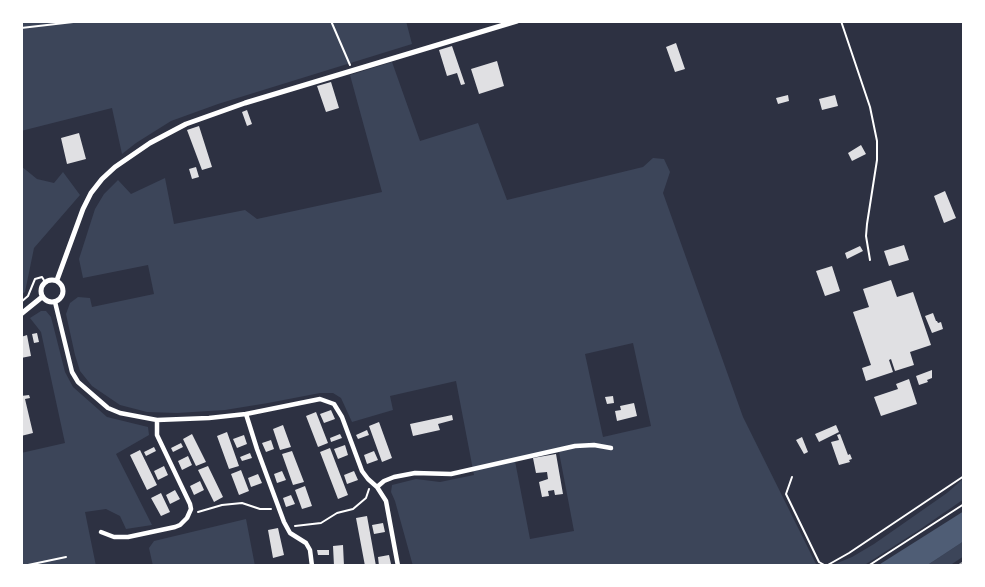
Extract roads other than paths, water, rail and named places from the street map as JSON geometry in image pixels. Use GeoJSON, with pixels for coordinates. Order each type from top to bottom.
{"type":"FeatureCollection","features":[{"type":"Feature","properties":{"kind":"street"},"geometry":{"type":"LineString","coordinates":[[57,280],[91,193],[102,179],[149,144],[186,124],[245,103],[517,21]]}},
{"type":"Feature","properties":{"kind":"street"},"geometry":{"type":"LineString","coordinates":[[50,279],[57,280],[63,289],[60,299],[48,302],[42,298],[40,289],[50,279]]}},
{"type":"Feature","properties":{"kind":"street"},"geometry":{"type":"LineString","coordinates":[[21,314],[42,298]]}},
{"type":"Feature","properties":{"kind":"street"},"geometry":{"type":"LineString","coordinates":[[55,302],[72,372],[83,388],[108,408],[120,413],[157,420],[209,418],[246,414],[320,399],[334,404],[342,417],[362,471],[386,501],[398,566]]}},
{"type":"Feature","properties":{"kind":"street"},"geometry":{"type":"LineString","coordinates":[[246,414],[287,528],[306,543],[310,550],[312,566]]}},
{"type":"Feature","properties":{"kind":"street"},"geometry":{"type":"LineString","coordinates":[[101,532],[114,537],[128,537],[180,525],[190,513],[190,504],[157,435],[157,420]]}},
{"type":"Feature","properties":{"kind":"street"},"geometry":{"type":"LineString","coordinates":[[375,485],[394,477],[415,473],[451,474],[575,446],[611,448]]}},
{"type":"Feature","properties":{"kind":"lane"},"geometry":{"type":"LineString","coordinates":[[841,21],[870,107],[877,141],[877,160],[866,236],[870,260]]}},
{"type":"Feature","properties":{"kind":"lane"},"geometry":{"type":"LineString","coordinates":[[792,477],[786,494],[819,562],[826,566],[964,476]]}},
{"type":"Feature","properties":{"kind":"railway"},"geometry":{"type":"LineString","coordinates":[[958,566],[964,562]]}}]}
